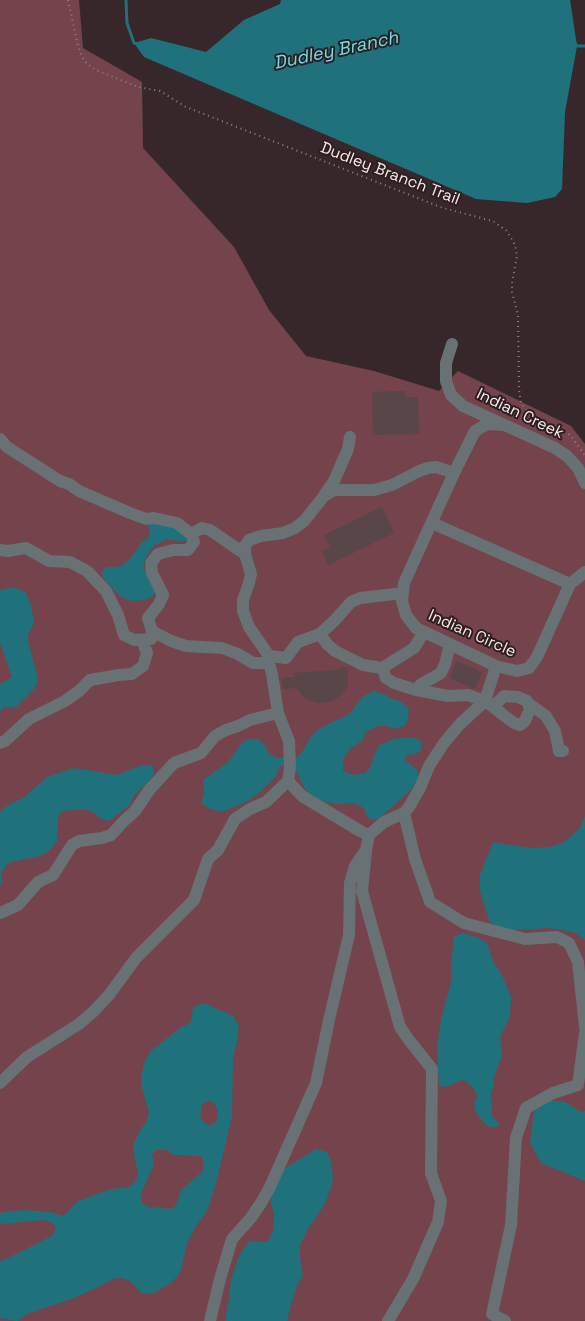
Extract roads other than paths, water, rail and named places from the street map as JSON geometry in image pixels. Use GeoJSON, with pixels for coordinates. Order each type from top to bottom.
{"type":"FeatureCollection","features":[{"type":"Feature","properties":{"kind":"lane","name":"Indian Creek"},"geometry":{"type":"LineString","coordinates":[[452,344],[446,363],[446,381],[451,395],[464,406],[555,448],[567,456],[578,468],[585,483]]}},
{"type":"Feature","properties":{"kind":"lane","name":"Indian Circle"},"geometry":{"type":"LineString","coordinates":[[505,425],[488,424],[474,431],[404,584],[402,601],[406,615],[416,628],[496,666],[517,671],[529,668],[537,658],[570,584],[585,572]]}},
{"type":"Feature","properties":{"kind":"lane"},"geometry":{"type":"LineString","coordinates":[[0,1083],[27,1057],[80,1024],[93,1012],[113,990],[136,958],[194,900],[208,859],[218,850],[235,819],[250,809],[266,802],[288,781],[290,762],[289,741],[278,713],[269,660],[243,611],[243,600],[251,574],[245,554],[245,546],[249,540],[283,533],[295,528],[304,521],[334,481],[348,449],[350,437]]}},
{"type":"Feature","properties":{"kind":"lane"},"geometry":{"type":"LineString","coordinates":[[0,439],[7,447],[60,481],[146,519],[154,518],[177,524],[191,534],[194,542],[188,550],[173,550],[158,554],[151,563],[152,573],[163,596],[148,618],[152,631],[151,639],[142,640],[134,640],[124,634],[118,614],[106,591],[87,571],[70,562],[49,561],[26,548],[8,551],[0,550]]}},
{"type":"Feature","properties":{"kind":"lane"},"geometry":{"type":"LineString","coordinates":[[324,496],[334,490],[374,490],[392,485],[428,468],[436,467],[454,473]]}},
{"type":"Feature","properties":{"kind":"lane"},"geometry":{"type":"LineString","coordinates":[[432,522],[570,584]]}},
{"type":"Feature","properties":{"kind":"lane"},"geometry":{"type":"LineString","coordinates":[[191,534],[202,528],[210,530],[245,554]]}},
{"type":"Feature","properties":{"kind":"lane"},"geometry":{"type":"LineString","coordinates":[[152,631],[186,646],[222,648],[238,654],[253,663],[286,658],[298,642],[320,634],[351,602],[360,598],[403,592]]}},
{"type":"Feature","properties":{"kind":"lane"},"geometry":{"type":"LineString","coordinates":[[320,634],[335,651],[363,666],[382,668],[414,648],[424,632]]}},
{"type":"Feature","properties":{"kind":"lane"},"geometry":{"type":"LineString","coordinates":[[0,743],[5,741],[29,719],[65,701],[90,680],[132,674],[143,666],[147,653],[142,640]]}},
{"type":"Feature","properties":{"kind":"lane"},"geometry":{"type":"LineString","coordinates":[[416,690],[420,685],[441,673],[450,644]]}},
{"type":"Feature","properties":{"kind":"lane"},"geometry":{"type":"LineString","coordinates":[[388,1321],[413,1278],[438,1222],[441,1201],[431,1173],[432,1069],[408,1040],[400,1027],[362,891],[366,850],[369,835],[384,822],[404,813],[409,807],[420,788],[429,766],[444,743],[460,724],[488,703],[496,666]]}},
{"type":"Feature","properties":{"kind":"lane"},"geometry":{"type":"LineString","coordinates":[[382,668],[386,678],[394,683],[416,690],[448,696],[468,695],[488,703],[497,704],[504,696],[518,697],[527,701],[546,716],[555,731],[559,751],[563,751]]}},
{"type":"Feature","properties":{"kind":"lane"},"geometry":{"type":"LineString","coordinates":[[488,703],[514,723],[520,725],[525,721],[530,709],[528,703]]}},
{"type":"Feature","properties":{"kind":"lane"},"geometry":{"type":"LineString","coordinates":[[0,913],[18,905],[38,882],[52,875],[72,845],[79,841],[111,835],[135,811],[150,790],[174,763],[201,753],[215,736],[226,730],[250,720],[278,713]]}},
{"type":"Feature","properties":{"kind":"lane"},"geometry":{"type":"LineString","coordinates":[[288,781],[302,796],[369,835]]}},
{"type":"Feature","properties":{"kind":"lane"},"geometry":{"type":"LineString","coordinates":[[404,813],[415,859],[430,902],[464,923],[524,939],[557,937],[569,942],[578,962],[585,1027]]}},
{"type":"Feature","properties":{"kind":"lane"},"geometry":{"type":"LineString","coordinates":[[210,1321],[232,1240],[250,1219],[270,1187],[316,1083],[349,935],[350,883],[355,866],[366,850]]}},
{"type":"Feature","properties":{"kind":"lane"},"geometry":{"type":"LineString","coordinates":[[505,1321],[491,1317],[510,1225],[516,1138],[526,1108],[553,1093],[578,1084],[585,1033]]}},
{"type":"Feature","properties":{"kind":"water"},"geometry":{"type":"Polygon","coordinates":[[[281,0],[570,0],[577,46],[565,112],[562,189],[555,197],[527,203],[476,199],[144,57],[134,43],[151,38],[206,52],[244,20],[280,4],[281,0]]]}},
{"type":"Feature","properties":{"kind":"water"},"geometry":{"type":"Polygon","coordinates":[[[168,518],[187,537],[186,541],[167,539],[155,545],[147,555],[143,566],[156,589],[154,595],[146,600],[133,601],[122,598],[102,575],[103,569],[122,565],[131,558],[141,543],[150,536],[148,522],[168,518]]]}},
{"type":"Feature","properties":{"kind":"water"},"geometry":{"type":"Polygon","coordinates":[[[12,587],[26,592],[31,606],[34,622],[27,637],[38,679],[35,688],[16,707],[3,708],[0,712],[0,684],[12,677],[0,643],[0,590],[12,587]]]}},
{"type":"Feature","properties":{"kind":"water"},"geometry":{"type":"Polygon","coordinates":[[[373,691],[400,701],[409,709],[408,719],[405,726],[394,729],[387,726],[377,726],[365,733],[363,740],[351,748],[343,758],[343,771],[353,775],[365,773],[371,766],[379,745],[394,739],[413,737],[421,742],[421,750],[416,754],[407,755],[405,760],[417,770],[418,779],[413,788],[376,820],[368,818],[364,809],[354,803],[337,804],[324,802],[311,796],[303,786],[294,766],[280,766],[276,776],[259,793],[244,803],[222,812],[210,809],[201,803],[204,793],[203,780],[229,761],[243,741],[259,739],[269,754],[277,758],[296,757],[301,754],[311,736],[322,727],[350,714],[362,697],[373,691]]]}},
{"type":"Feature","properties":{"kind":"water"},"geometry":{"type":"Polygon","coordinates":[[[143,765],[153,766],[154,773],[150,781],[134,795],[130,805],[109,821],[101,819],[95,813],[88,810],[62,811],[58,818],[57,841],[50,850],[40,856],[11,862],[4,867],[0,886],[0,812],[8,805],[23,798],[47,777],[75,768],[116,775],[143,765]]]}},
{"type":"Feature","properties":{"kind":"water"},"geometry":{"type":"Polygon","coordinates":[[[585,816],[585,940],[574,932],[549,928],[498,929],[489,920],[480,891],[480,875],[493,842],[530,848],[550,847],[564,842],[579,829],[585,816]]]}},
{"type":"Feature","properties":{"kind":"water"},"geometry":{"type":"Polygon","coordinates":[[[462,933],[477,937],[487,943],[493,961],[503,977],[511,997],[510,1016],[500,1037],[502,1056],[493,1080],[494,1086],[491,1092],[492,1116],[500,1124],[493,1128],[486,1125],[476,1113],[474,1104],[477,1096],[473,1088],[466,1081],[461,1080],[446,1087],[439,1086],[437,1047],[441,1019],[451,982],[454,937],[462,933]]]}},
{"type":"Feature","properties":{"kind":"water"},"geometry":{"type":"Polygon","coordinates":[[[204,1003],[233,1016],[239,1026],[233,1057],[232,1116],[216,1183],[207,1211],[187,1243],[178,1276],[152,1294],[141,1293],[126,1279],[113,1279],[74,1298],[27,1314],[17,1321],[0,1318],[0,1261],[52,1236],[56,1228],[53,1223],[44,1220],[0,1224],[0,1213],[26,1210],[51,1212],[63,1216],[78,1201],[111,1189],[129,1187],[135,1182],[138,1175],[133,1146],[149,1113],[141,1079],[144,1063],[151,1051],[181,1027],[190,1023],[193,1007],[204,1003]],[[209,1101],[202,1104],[200,1118],[210,1126],[216,1122],[218,1112],[214,1102],[209,1101]],[[156,1150],[152,1155],[154,1164],[141,1195],[142,1203],[150,1208],[169,1209],[175,1207],[181,1190],[204,1170],[202,1156],[174,1155],[166,1150],[156,1150]]]}},
{"type":"Feature","properties":{"kind":"water"},"geometry":{"type":"Polygon","coordinates":[[[548,1100],[565,1102],[581,1112],[585,1111],[585,1181],[541,1163],[530,1143],[534,1111],[548,1100]]]}},
{"type":"Feature","properties":{"kind":"water"},"geometry":{"type":"Polygon","coordinates":[[[316,1149],[327,1152],[331,1161],[333,1180],[326,1202],[306,1232],[300,1246],[303,1276],[298,1283],[287,1321],[225,1321],[231,1279],[239,1256],[249,1241],[265,1242],[269,1240],[273,1230],[274,1214],[270,1194],[282,1170],[316,1149]]]}},
{"type":"Feature","properties":{"kind":"waterway","name":"Dudley Branch"},"geometry":{"type":"LineString","coordinates":[[126,0],[127,23],[134,43],[137,44]]}},
{"type":"Feature","properties":{"kind":"waterway","name":"Dudley Branch"},"geometry":{"type":"LineString","coordinates":[[575,43],[577,46],[585,46]]}}]}
